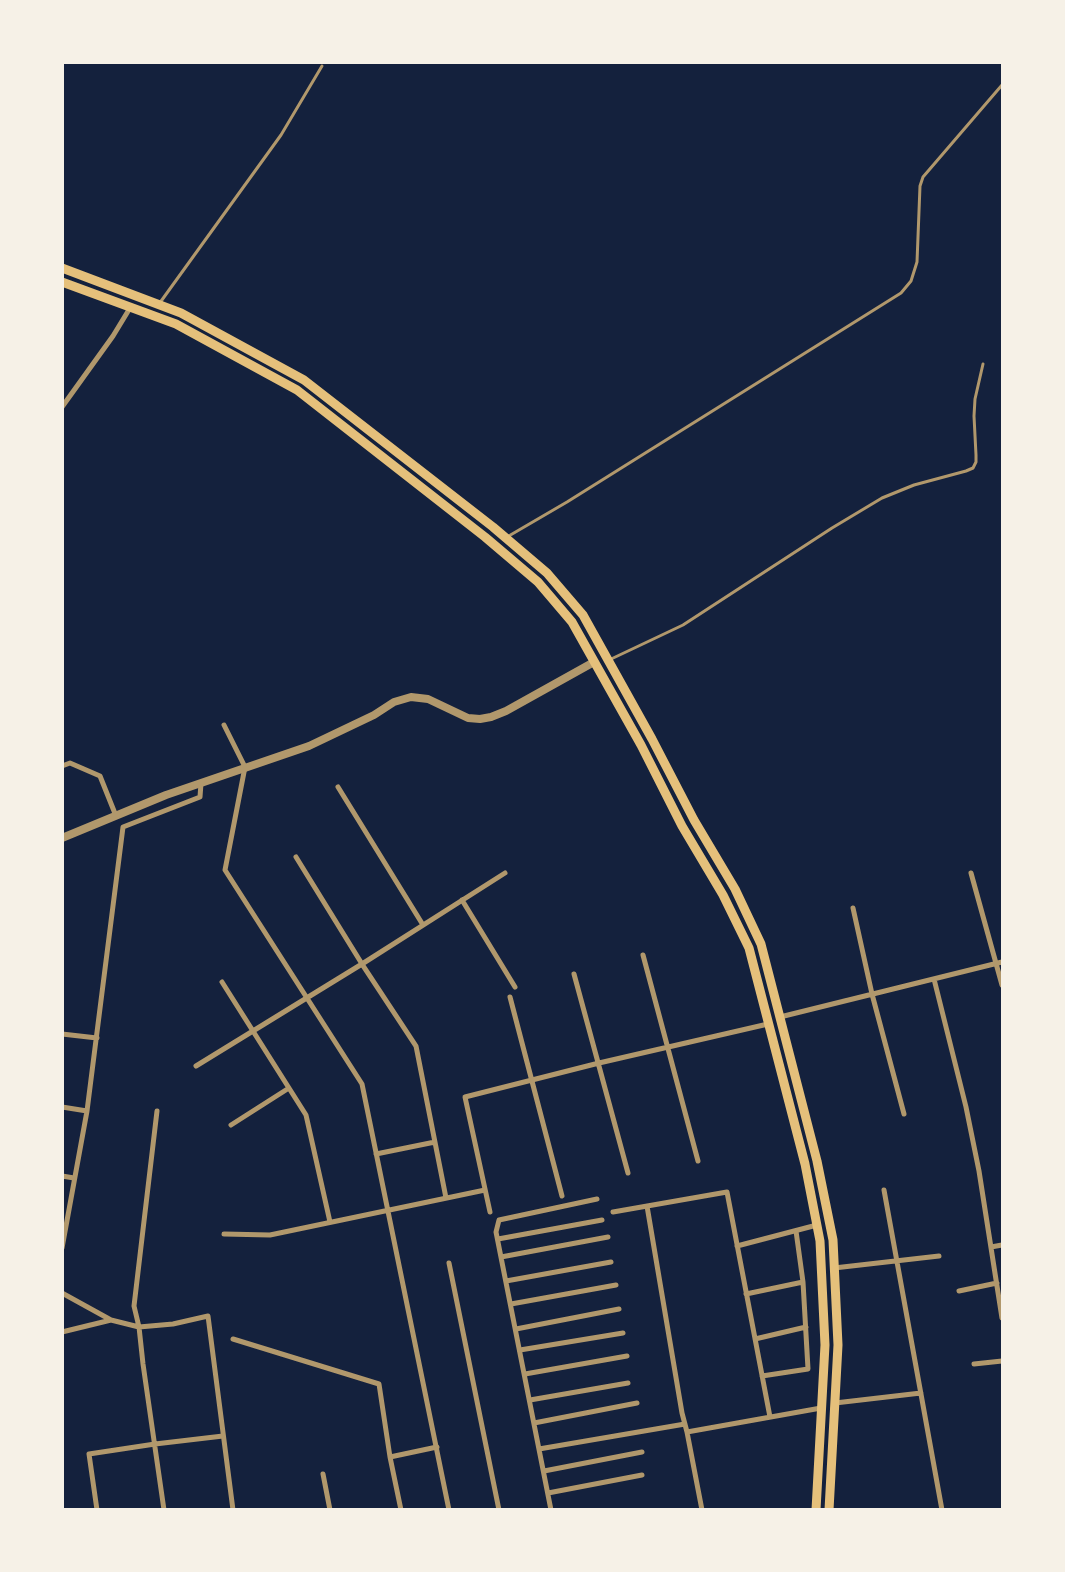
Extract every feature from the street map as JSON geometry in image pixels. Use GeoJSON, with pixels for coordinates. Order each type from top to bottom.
{"type":"FeatureCollection","features":[{"type":"Feature","properties":{"kind":"main road"},"geometry":{"type":"LineString","coordinates":[[62,268],[181,312],[304,380],[506,537],[547,573],[583,615],[652,739],[694,820],[735,889],[761,944],[817,1161],[833,1240],[838,1346],[828,1510]]}},
{"type":"Feature","properties":{"kind":"main road"},"geometry":{"type":"LineString","coordinates":[[62,282],[176,324],[297,390],[485,537],[538,582],[572,622],[641,745],[682,826],[728,904],[748,948],[805,1164],[820,1241],[825,1346],[816,1510]]}},
{"type":"Feature","properties":{"kind":"street"},"geometry":{"type":"LineString","coordinates":[[62,407],[113,336],[130,308]]}},
{"type":"Feature","properties":{"kind":"street"},"geometry":{"type":"LineString","coordinates":[[62,838],[201,783],[309,746],[374,716],[394,702],[411,697],[428,700],[468,718],[491,717],[506,711],[594,662]]}},
{"type":"Feature","properties":{"kind":"street"},"geometry":{"type":"LineString","coordinates":[[224,725],[244,767],[225,870],[362,1084],[449,1510]]}},
{"type":"Feature","properties":{"kind":"street"},"geometry":{"type":"LineString","coordinates":[[62,766],[70,763],[100,776],[116,816]]}},
{"type":"Feature","properties":{"kind":"street"},"geometry":{"type":"LineString","coordinates":[[62,1248],[87,1111],[123,827],[200,797],[201,783]]}},
{"type":"Feature","properties":{"kind":"street"},"geometry":{"type":"LineString","coordinates":[[338,787],[423,925]]}},
{"type":"Feature","properties":{"kind":"street"},"geometry":{"type":"LineString","coordinates":[[296,857],[362,964],[416,1046],[446,1198]]}},
{"type":"Feature","properties":{"kind":"street"},"geometry":{"type":"LineString","coordinates":[[196,1066],[505,873]]}},
{"type":"Feature","properties":{"kind":"street"},"geometry":{"type":"LineString","coordinates":[[971,873],[1000,962],[1002,985]]}},
{"type":"Feature","properties":{"kind":"street"},"geometry":{"type":"LineString","coordinates":[[462,900],[515,986]]}},
{"type":"Feature","properties":{"kind":"street"},"geometry":{"type":"LineString","coordinates":[[852,908],[872,994],[904,1114]]}},
{"type":"Feature","properties":{"kind":"street"},"geometry":{"type":"LineString","coordinates":[[643,955],[698,1161]]}},
{"type":"Feature","properties":{"kind":"street"},"geometry":{"type":"LineString","coordinates":[[779,1017],[1000,962]]}},
{"type":"Feature","properties":{"kind":"street"},"geometry":{"type":"LineString","coordinates":[[574,974],[628,1173]]}},
{"type":"Feature","properties":{"kind":"street"},"geometry":{"type":"LineString","coordinates":[[934,979],[966,1107],[979,1171],[1002,1318]]}},
{"type":"Feature","properties":{"kind":"street"},"geometry":{"type":"LineString","coordinates":[[222,982],[306,1115],[330,1222]]}},
{"type":"Feature","properties":{"kind":"street"},"geometry":{"type":"LineString","coordinates":[[510,997],[562,1196]]}},
{"type":"Feature","properties":{"kind":"street"},"geometry":{"type":"LineString","coordinates":[[490,1212],[465,1097],[599,1063],[768,1024]]}},
{"type":"Feature","properties":{"kind":"street"},"geometry":{"type":"LineString","coordinates":[[62,1034],[97,1038]]}},
{"type":"Feature","properties":{"kind":"street"},"geometry":{"type":"LineString","coordinates":[[231,1125],[289,1088]]}},
{"type":"Feature","properties":{"kind":"street"},"geometry":{"type":"LineString","coordinates":[[62,1107],[87,1111]]}},
{"type":"Feature","properties":{"kind":"street"},"geometry":{"type":"LineString","coordinates":[[157,1111],[134,1306],[139,1327],[164,1510]]}},
{"type":"Feature","properties":{"kind":"street"},"geometry":{"type":"LineString","coordinates":[[376,1154],[435,1142]]}},
{"type":"Feature","properties":{"kind":"street"},"geometry":{"type":"LineString","coordinates":[[62,1176],[74,1178]]}},
{"type":"Feature","properties":{"kind":"street"},"geometry":{"type":"LineString","coordinates":[[224,1234],[270,1235],[485,1190]]}},
{"type":"Feature","properties":{"kind":"street"},"geometry":{"type":"LineString","coordinates":[[884,1190],[942,1510]]}},
{"type":"Feature","properties":{"kind":"street"},"geometry":{"type":"LineString","coordinates":[[613,1212],[727,1192],[770,1417]]}},
{"type":"Feature","properties":{"kind":"street"},"geometry":{"type":"LineString","coordinates":[[552,1510],[496,1232],[499,1220],[597,1199]]}},
{"type":"Feature","properties":{"kind":"street"},"geometry":{"type":"LineString","coordinates":[[647,1206],[702,1510]]}},
{"type":"Feature","properties":{"kind":"street"},"geometry":{"type":"LineString","coordinates":[[498,1240],[602,1220]]}},
{"type":"Feature","properties":{"kind":"street"},"geometry":{"type":"LineString","coordinates":[[737,1246],[817,1226]]}},
{"type":"Feature","properties":{"kind":"street"},"geometry":{"type":"LineString","coordinates":[[762,1376],[808,1369],[803,1282],[796,1230]]}},
{"type":"Feature","properties":{"kind":"street"},"geometry":{"type":"LineString","coordinates":[[501,1256],[608,1237]]}},
{"type":"Feature","properties":{"kind":"street"},"geometry":{"type":"LineString","coordinates":[[991,1247],[1002,1245]]}},
{"type":"Feature","properties":{"kind":"street"},"geometry":{"type":"LineString","coordinates":[[834,1268],[939,1256]]}},
{"type":"Feature","properties":{"kind":"street"},"geometry":{"type":"LineString","coordinates":[[506,1281],[611,1262]]}},
{"type":"Feature","properties":{"kind":"street"},"geometry":{"type":"LineString","coordinates":[[449,1263],[499,1510]]}},
{"type":"Feature","properties":{"kind":"street"},"geometry":{"type":"LineString","coordinates":[[746,1294],[803,1282]]}},
{"type":"Feature","properties":{"kind":"street"},"geometry":{"type":"LineString","coordinates":[[959,1290],[997,1284]]}},
{"type":"Feature","properties":{"kind":"street"},"geometry":{"type":"LineString","coordinates":[[511,1304],[616,1285]]}},
{"type":"Feature","properties":{"kind":"street"},"geometry":{"type":"LineString","coordinates":[[62,1293],[111,1320],[139,1327],[173,1324],[208,1316],[233,1510]]}},
{"type":"Feature","properties":{"kind":"street"},"geometry":{"type":"LineString","coordinates":[[516,1329],[619,1309]]}},
{"type":"Feature","properties":{"kind":"street"},"geometry":{"type":"LineString","coordinates":[[62,1332],[111,1320]]}},
{"type":"Feature","properties":{"kind":"street"},"geometry":{"type":"LineString","coordinates":[[755,1339],[806,1327]]}},
{"type":"Feature","properties":{"kind":"street"},"geometry":{"type":"LineString","coordinates":[[520,1350],[623,1332]]}},
{"type":"Feature","properties":{"kind":"street"},"geometry":{"type":"LineString","coordinates":[[233,1339],[379,1384],[390,1457],[401,1510]]}},
{"type":"Feature","properties":{"kind":"street"},"geometry":{"type":"LineString","coordinates":[[525,1374],[627,1356]]}},
{"type":"Feature","properties":{"kind":"street"},"geometry":{"type":"LineString","coordinates":[[974,1364],[1002,1361]]}},
{"type":"Feature","properties":{"kind":"street"},"geometry":{"type":"LineString","coordinates":[[530,1400],[628,1383]]}},
{"type":"Feature","properties":{"kind":"street"},"geometry":{"type":"LineString","coordinates":[[834,1404],[921,1393]]}},
{"type":"Feature","properties":{"kind":"street"},"geometry":{"type":"LineString","coordinates":[[534,1423],[637,1403]]}},
{"type":"Feature","properties":{"kind":"street"},"geometry":{"type":"LineString","coordinates":[[688,1432],[821,1408]]}},
{"type":"Feature","properties":{"kind":"street"},"geometry":{"type":"LineString","coordinates":[[539,1449],[685,1424]]}},
{"type":"Feature","properties":{"kind":"street"},"geometry":{"type":"LineString","coordinates":[[97,1510],[89,1454],[223,1436]]}},
{"type":"Feature","properties":{"kind":"street"},"geometry":{"type":"LineString","coordinates":[[390,1457],[437,1447]]}},
{"type":"Feature","properties":{"kind":"street"},"geometry":{"type":"LineString","coordinates":[[544,1471],[642,1452]]}},
{"type":"Feature","properties":{"kind":"street"},"geometry":{"type":"LineString","coordinates":[[323,1474],[330,1510]]}},
{"type":"Feature","properties":{"kind":"street"},"geometry":{"type":"LineString","coordinates":[[548,1493],[642,1475]]}},
{"type":"Feature","properties":{"kind":"lane"},"geometry":{"type":"LineString","coordinates":[[159,304],[281,135],[322,66]]}},
{"type":"Feature","properties":{"kind":"lane"},"geometry":{"type":"LineString","coordinates":[[506,537],[901,293],[911,282],[918,262],[920,186],[923,177],[1002,85]]}},
{"type":"Feature","properties":{"kind":"lane"},"geometry":{"type":"LineString","coordinates":[[608,660],[683,625],[832,528],[882,498],[914,485],[973,468],[976,462],[975,399],[983,364]]}}]}
